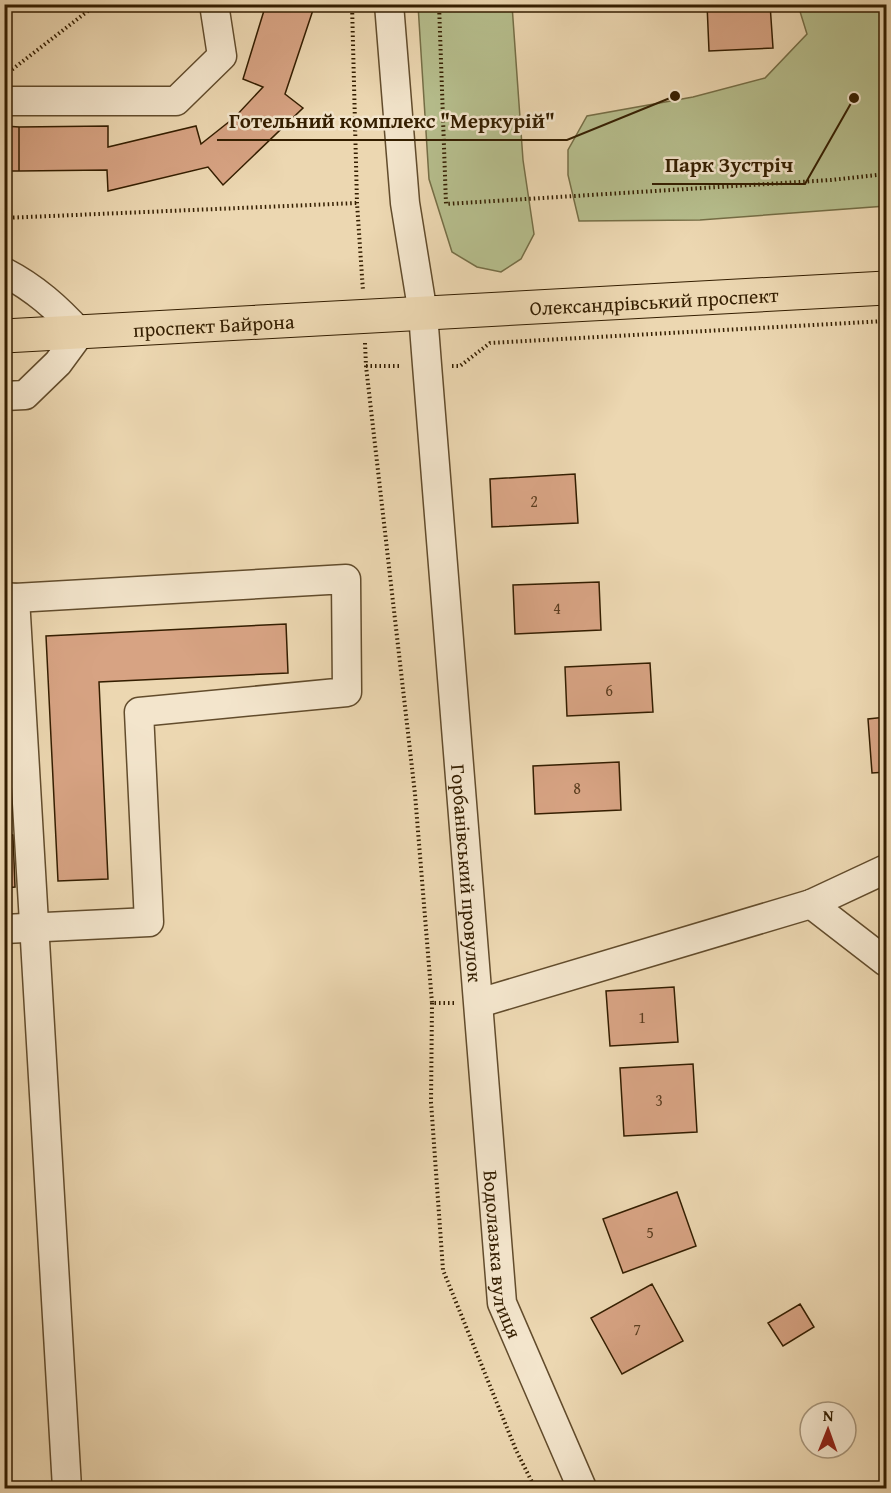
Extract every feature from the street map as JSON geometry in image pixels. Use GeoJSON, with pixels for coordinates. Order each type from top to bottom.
{"type":"FeatureCollection","features":[{"type":"Feature","properties":{"kind":"main road","name":"Олександрівський проспект"},"geometry":{"type":"LineString","coordinates":[[423,314],[886,288]]}},
{"type":"Feature","properties":{"kind":"main road","name":"проспект Байрона"},"geometry":{"type":"LineString","coordinates":[[4,336],[423,314]]}},
{"type":"Feature","properties":{"kind":"street"},"geometry":{"type":"LineString","coordinates":[[4,100],[176,101],[222,56],[214,4]]}},
{"type":"Feature","properties":{"kind":"street","name":"Горбанівський провулок"},"geometry":{"type":"LineString","coordinates":[[389,4],[405,203],[423,314],[479,1003],[811,904],[886,869]]}},
{"type":"Feature","properties":{"kind":"street"},"geometry":{"type":"LineString","coordinates":[[4,272],[27,284],[52,302],[80,333],[58,363],[26,395],[4,396]]}},
{"type":"Feature","properties":{"kind":"street"},"geometry":{"type":"LineString","coordinates":[[4,929],[34,927],[149,922],[139,712],[346,693],[346,579],[10,597],[16,808],[34,927],[67,1488]]}},
{"type":"Feature","properties":{"kind":"street"},"geometry":{"type":"LineString","coordinates":[[811,904],[886,962]]}},
{"type":"Feature","properties":{"kind":"street","name":"Водолазька вулиця"},"geometry":{"type":"LineString","coordinates":[[479,1003],[502,1303],[582,1488]]}},
{"type":"Feature","properties":{"kind":"path"},"geometry":{"type":"LineString","coordinates":[[4,75],[97,4]]}},
{"type":"Feature","properties":{"kind":"path"},"geometry":{"type":"LineString","coordinates":[[352,4],[357,203],[366,366],[415,794],[432,1003],[431,1102],[443,1270],[516,1450],[535,1488]]}},
{"type":"Feature","properties":{"kind":"path"},"geometry":{"type":"LineString","coordinates":[[439,4],[446,204],[819,181],[886,174]]}},
{"type":"Feature","properties":{"kind":"path"},"geometry":{"type":"LineString","coordinates":[[4,218],[357,203]]}},
{"type":"Feature","properties":{"kind":"path"},"geometry":{"type":"LineString","coordinates":[[366,366],[460,366],[490,343],[886,321]]}},
{"type":"Feature","properties":{"kind":"path"},"geometry":{"type":"LineString","coordinates":[[432,1003],[479,1003]]}},
{"type":"Feature","properties":{"kind":"green space"},"geometry":{"type":"Polygon","coordinates":[[[418,5],[512,5],[523,160],[534,234],[521,259],[501,272],[477,267],[452,252],[429,179],[418,5]]]}},
{"type":"Feature","properties":{"kind":"green space"},"geometry":{"type":"Polygon","coordinates":[[[798,5],[886,5],[886,206],[700,220],[579,221],[568,175],[568,150],[587,116],[693,97],[765,78],[807,34],[798,5]]]}},
{"type":"Feature","properties":{"kind":"building"},"geometry":{"type":"Polygon","coordinates":[[[266,4],[315,4],[285,94],[303,108],[223,185],[208,167],[108,191],[107,170],[19,171],[19,127],[108,126],[108,147],[196,126],[201,144],[235,117],[263,87],[243,79],[266,4]]]}},
{"type":"Feature","properties":{"kind":"building"},"geometry":{"type":"Polygon","coordinates":[[[707,4],[770,4],[773,48],[709,51],[707,4]]]}},
{"type":"Feature","properties":{"kind":"building"},"geometry":{"type":"Polygon","coordinates":[[[4,126],[19,127],[19,171],[4,171],[4,126]]]}},
{"type":"Feature","properties":{"kind":"building"},"geometry":{"type":"Polygon","coordinates":[[[575,474],[578,523],[492,527],[490,479],[575,474]]]}},
{"type":"Feature","properties":{"kind":"building"},"geometry":{"type":"Polygon","coordinates":[[[599,582],[601,630],[515,634],[513,585],[599,582]]]}},
{"type":"Feature","properties":{"kind":"building"},"geometry":{"type":"Polygon","coordinates":[[[286,624],[288,673],[99,682],[108,879],[58,881],[46,636],[286,624]]]}},
{"type":"Feature","properties":{"kind":"building"},"geometry":{"type":"Polygon","coordinates":[[[650,663],[653,712],[567,716],[565,667],[650,663]]]}},
{"type":"Feature","properties":{"kind":"building"},"geometry":{"type":"Polygon","coordinates":[[[886,717],[886,772],[872,773],[868,719],[886,717]]]}},
{"type":"Feature","properties":{"kind":"building"},"geometry":{"type":"Polygon","coordinates":[[[619,762],[621,810],[535,814],[533,766],[619,762]]]}},
{"type":"Feature","properties":{"kind":"building"},"geometry":{"type":"Polygon","coordinates":[[[4,835],[13,835],[15,887],[4,888],[4,835]]]}},
{"type":"Feature","properties":{"kind":"building"},"geometry":{"type":"Polygon","coordinates":[[[674,987],[678,1042],[610,1046],[606,991],[674,987]]]}},
{"type":"Feature","properties":{"kind":"building"},"geometry":{"type":"Polygon","coordinates":[[[693,1064],[697,1132],[624,1136],[620,1068],[693,1064]]]}},
{"type":"Feature","properties":{"kind":"building"},"geometry":{"type":"Polygon","coordinates":[[[677,1192],[696,1246],[623,1273],[603,1219],[677,1192]]]}},
{"type":"Feature","properties":{"kind":"building"},"geometry":{"type":"Polygon","coordinates":[[[652,1284],[683,1341],[622,1374],[591,1318],[652,1284]]]}},
{"type":"Feature","properties":{"kind":"building"},"geometry":{"type":"Polygon","coordinates":[[[800,1304],[814,1327],[783,1346],[768,1323],[800,1304]]]}},
{"type":"Feature","properties":{"kind":"place","name":"Готельний комплекс \"Меркурій\""},"geometry":{"type":"Point","coordinates":[675,96]}},
{"type":"Feature","properties":{"kind":"place","name":"Парк Зустріч"},"geometry":{"type":"Point","coordinates":[854,98]}}]}
